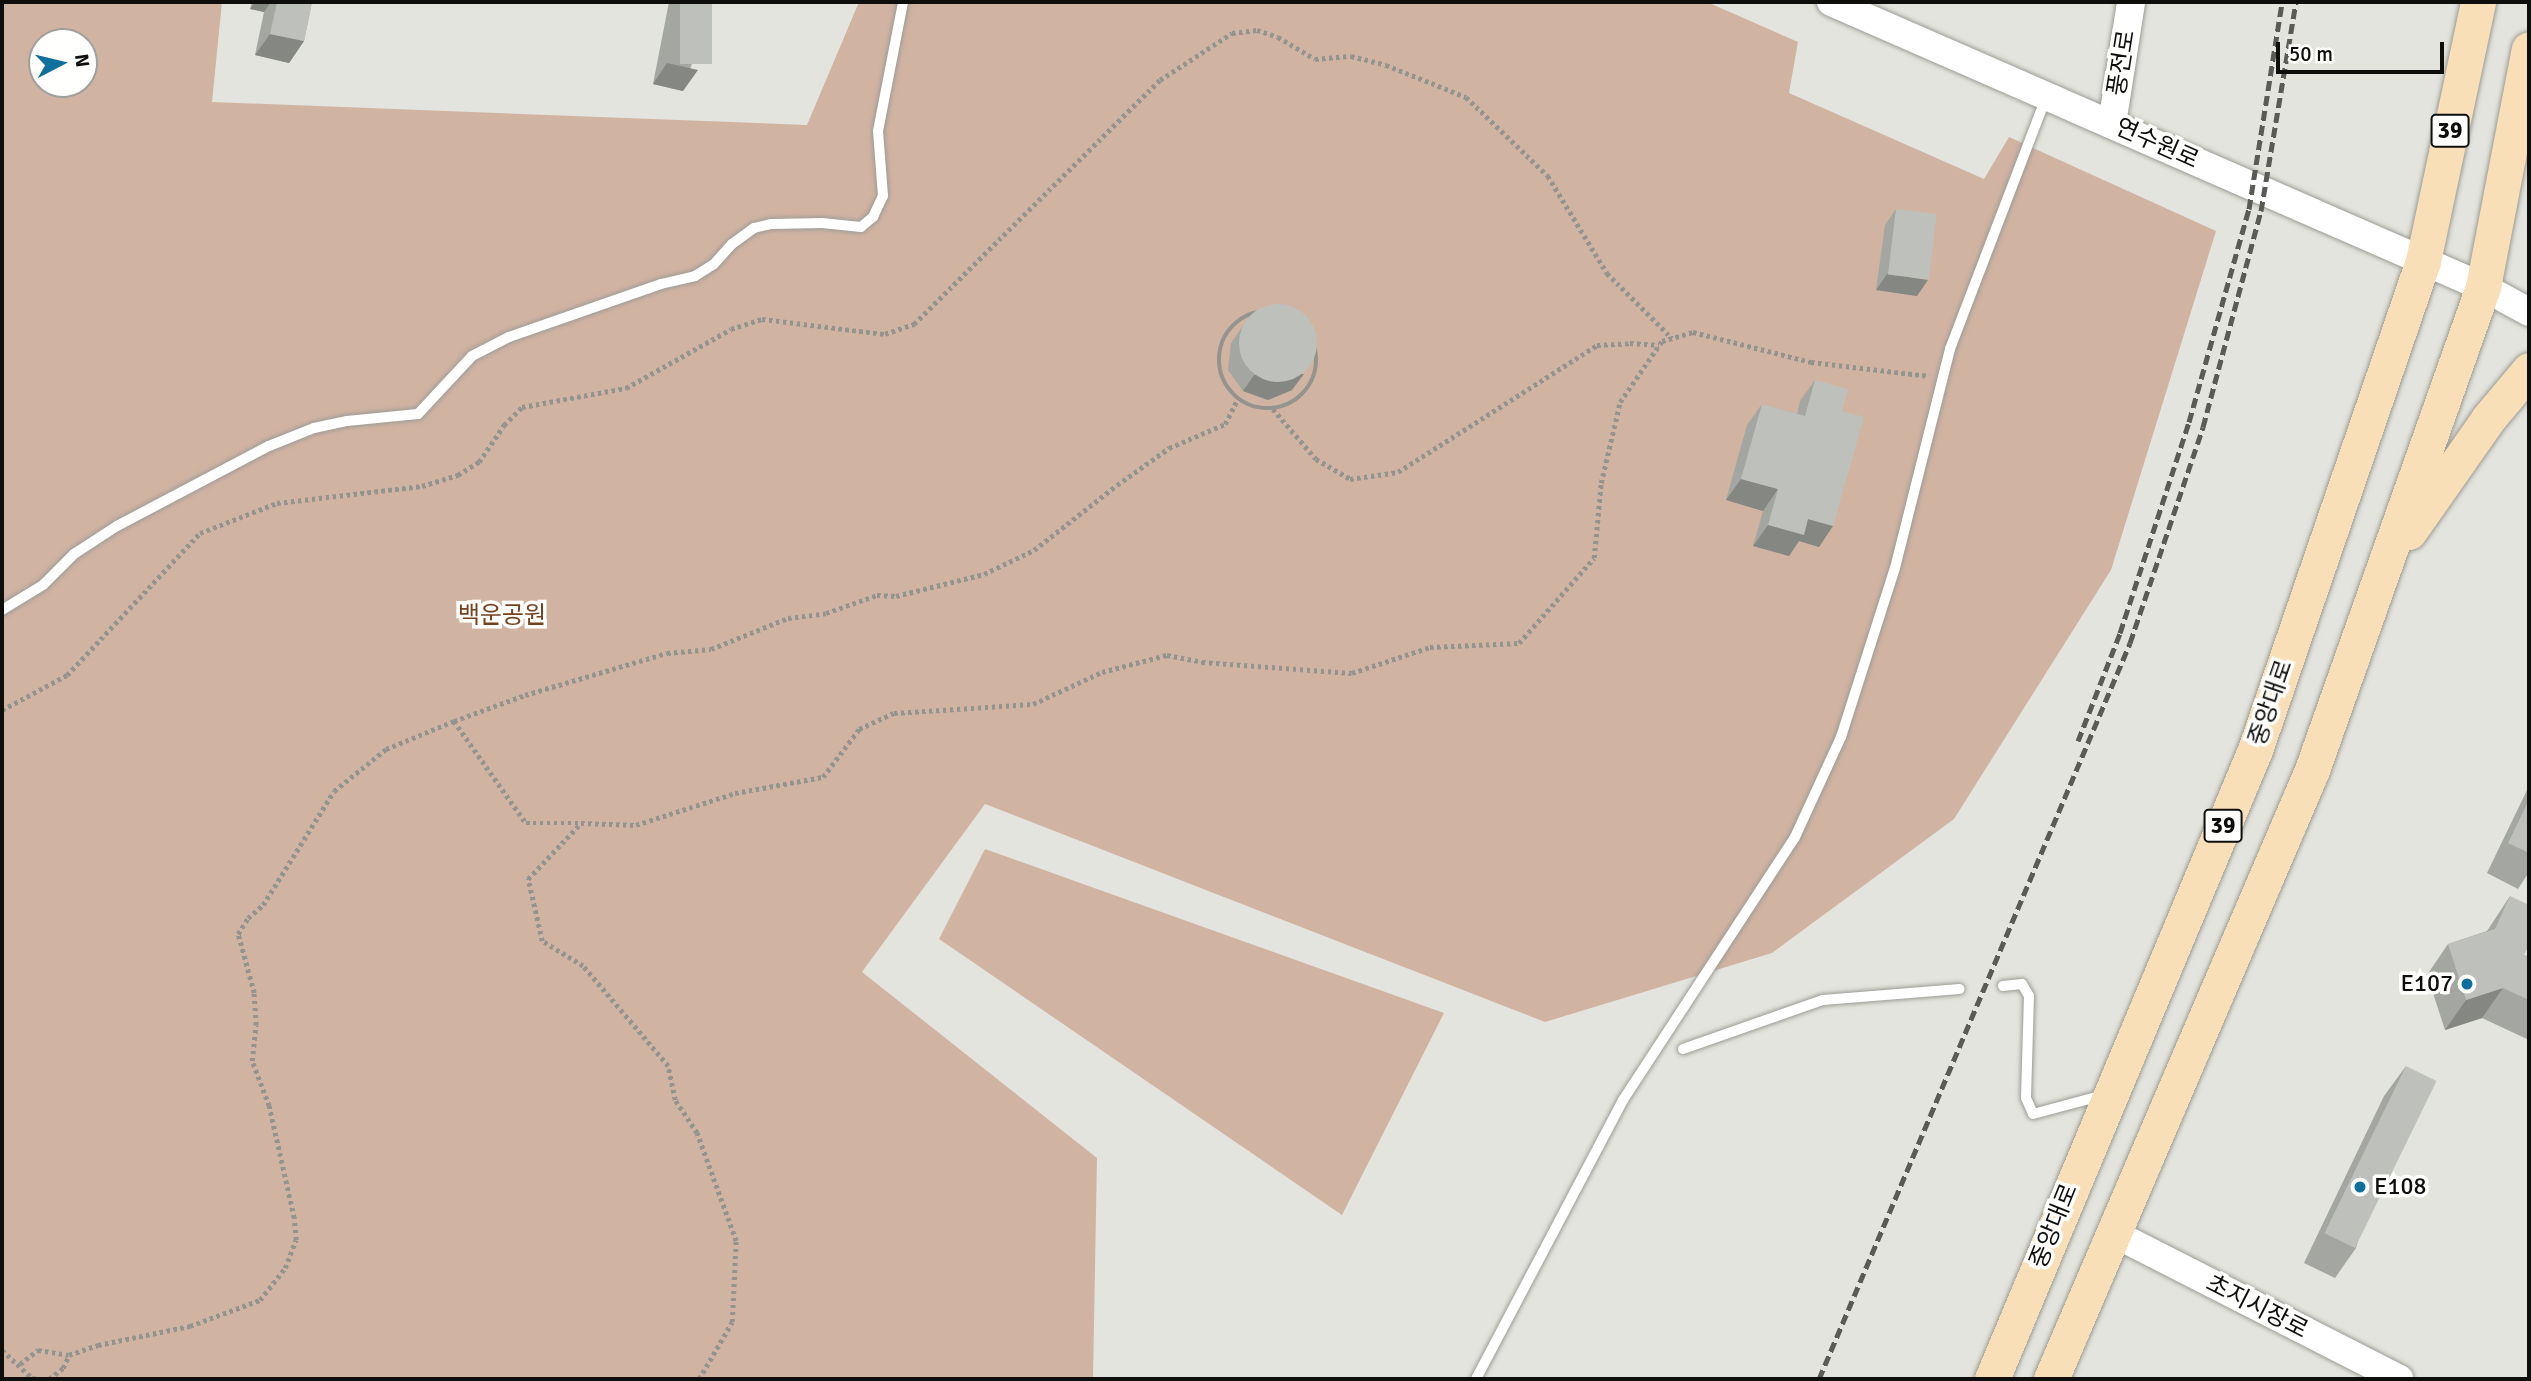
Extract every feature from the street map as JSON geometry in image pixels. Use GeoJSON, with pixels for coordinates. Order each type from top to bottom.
{"type":"FeatureCollection","features":[{"type":"Feature","properties":{"kind":"main road","name":"중앙대로"},"geometry":{"type":"LineString","coordinates":[[1992,1379],[2255,750],[2423,261],[2478,2]]}},
{"type":"Feature","properties":{"kind":"main road","name":"39"},"geometry":{"type":"LineString","coordinates":[[2050,1379],[2115,1234],[2312,770],[2483,287],[2529,49]]}},
{"type":"Feature","properties":{"kind":"main road"},"geometry":{"type":"LineString","coordinates":[[2521,93],[2529,148]]}},
{"type":"Feature","properties":{"kind":"main road"},"geometry":{"type":"LineString","coordinates":[[2382,572],[2488,418],[2529,370]]}},
{"type":"Feature","properties":{"kind":"street","name":"연수원로"},"geometry":{"type":"LineString","coordinates":[[1831,2],[2483,287],[2529,312]]}},
{"type":"Feature","properties":{"kind":"street","name":"풍전로"},"geometry":{"type":"LineString","coordinates":[[2112,124],[2132,2]]}},
{"type":"Feature","properties":{"kind":"street","name":"초지시장로"},"geometry":{"type":"LineString","coordinates":[[2115,1234],[2399,1379]]}},
{"type":"Feature","properties":{"kind":"lane"},"geometry":{"type":"LineString","coordinates":[[2,610],[43,586],[74,554],[117,526],[269,446],[314,428],[347,421],[418,414],[472,356],[509,337],[660,284],[695,276],[714,264],[732,244],[754,228],[772,224],[822,223],[861,227],[873,217],[883,196],[878,131],[903,2]]}},
{"type":"Feature","properties":{"kind":"lane"},"geometry":{"type":"LineString","coordinates":[[1476,1379],[1623,1100],[1795,837],[1841,737],[1895,568],[1950,349],[2046,97]]}},
{"type":"Feature","properties":{"kind":"lane"},"geometry":{"type":"LineString","coordinates":[[2003,986],[2022,984],[2029,996],[2026,1097],[2033,1114],[2110,1093]]}},
{"type":"Feature","properties":{"kind":"lane"},"geometry":{"type":"LineString","coordinates":[[1683,1049],[1823,1000],[1960,989]]}},
{"type":"Feature","properties":{"kind":"path"},"geometry":{"type":"LineString","coordinates":[[2,710],[66,675],[200,533],[276,503],[422,486],[458,475],[479,462],[504,425],[522,407],[626,388],[731,329],[762,319],[885,334],[914,324],[1160,80],[1232,33],[1256,30],[1278,37],[1315,60],[1351,56],[1386,65],[1466,97],[1548,176],[1607,273],[1672,338]]}},
{"type":"Feature","properties":{"kind":"path"},"geometry":{"type":"LineString","coordinates":[[1267,311],[1283,313],[1297,321],[1309,333],[1316,349],[1317,365],[1312,381],[1302,395],[1289,404],[1273,409],[1261,409],[1238,398],[1225,383],[1219,367],[1220,351],[1226,335],[1236,323],[1251,314],[1267,311]]}},
{"type":"Feature","properties":{"kind":"path"},"geometry":{"type":"LineString","coordinates":[[454,721],[526,823],[636,825],[735,793],[823,777],[859,729],[894,713],[1033,704],[1102,672],[1167,655],[1202,662],[1352,673],[1430,647],[1519,643],[1594,558],[1601,483],[1620,402],[1659,345],[1693,332],[1811,362],[1943,377]]}},
{"type":"Feature","properties":{"kind":"path"},"geometry":{"type":"LineString","coordinates":[[1273,409],[1316,459],[1350,479],[1398,472],[1597,345],[1630,342],[1659,345]]}},
{"type":"Feature","properties":{"kind":"path"},"geometry":{"type":"LineString","coordinates":[[20,1364],[38,1350],[69,1355],[98,1345],[190,1326],[260,1300],[285,1268],[296,1240],[294,1218],[269,1106],[252,1061],[256,1025],[254,993],[238,934],[248,918],[263,905],[334,791],[386,749],[525,695],[667,653],[710,649],[788,618],[827,613],[877,596],[896,596],[984,575],[1034,550],[1116,485],[1169,448],[1225,424],[1238,398]]}},
{"type":"Feature","properties":{"kind":"path"},"geometry":{"type":"LineString","coordinates":[[581,823],[528,879],[542,941],[583,966],[668,1066],[675,1100],[697,1133],[736,1241],[732,1322],[699,1379]]}},
{"type":"Feature","properties":{"kind":"path"},"geometry":{"type":"LineString","coordinates":[[2,1350],[33,1378],[39,1379]]}},
{"type":"Feature","properties":{"kind":"path"},"geometry":{"type":"LineString","coordinates":[[49,1379],[62,1367],[69,1355]]}},
{"type":"Feature","properties":{"kind":"green space","name":"백운공원"},"geometry":{"type":"Polygon","coordinates":[[[2,2],[222,2],[212,102],[807,125],[859,2],[1707,2],[1798,42],[1789,93],[1984,179],[2009,137],[2216,231],[2111,570],[1954,819],[1772,953],[1545,1022],[985,804],[862,972],[1097,1158],[1093,1379],[2,1379],[2,2]]]}},
{"type":"Feature","properties":{"kind":"green space"},"geometry":{"type":"Polygon","coordinates":[[[985,849],[1444,1013],[1342,1215],[939,939],[985,849]]]}},
{"type":"Feature","properties":{"kind":"building"},"geometry":{"type":"Polygon","coordinates":[[[277,2],[312,2],[304,41],[270,34],[277,2]]]}},
{"type":"Feature","properties":{"kind":"building"},"geometry":{"type":"Polygon","coordinates":[[[680,2],[712,2],[712,64],[680,64],[680,2]]]}},
{"type":"Feature","properties":{"kind":"building"},"geometry":{"type":"Polygon","coordinates":[[[1896,209],[1937,214],[1929,280],[1888,275],[1896,209]]]}},
{"type":"Feature","properties":{"kind":"building"},"geometry":{"type":"Polygon","coordinates":[[[1278,304],[1293,307],[1305,316],[1314,328],[1317,343],[1314,358],[1305,370],[1293,379],[1278,382],[1263,379],[1251,370],[1242,358],[1239,343],[1242,328],[1251,316],[1263,307],[1278,304]]]}},
{"type":"Feature","properties":{"kind":"building"},"geometry":{"type":"Polygon","coordinates":[[[1815,380],[1848,389],[1842,411],[1864,417],[1833,526],[1808,519],[1804,535],[1768,525],[1778,489],[1741,479],[1762,404],[1805,416],[1815,380]]]}},
{"type":"Feature","properties":{"kind":"building"},"geometry":{"type":"Polygon","coordinates":[[[2529,800],[2529,853],[2508,843],[2529,800]]]}},
{"type":"Feature","properties":{"kind":"building"},"geometry":{"type":"Polygon","coordinates":[[[2510,896],[2529,905],[2529,945],[2524,955],[2529,957],[2529,1000],[2503,988],[2466,1000],[2448,944],[2495,929],[2510,896]]]}},
{"type":"Feature","properties":{"kind":"building","name":"E108"},"geometry":{"type":"Polygon","coordinates":[[[2406,1066],[2437,1081],[2355,1248],[2324,1233],[2406,1066]]]}},
{"type":"Feature","properties":{"kind":"railway"},"geometry":{"type":"LineString","coordinates":[[2078,741],[2120,633],[2189,422],[2249,209],[2282,2]]}},
{"type":"Feature","properties":{"kind":"railway"},"geometry":{"type":"LineString","coordinates":[[1819,1379],[2130,643],[2203,427],[2261,211],[2296,2]]}},
{"type":"Feature","properties":{"kind":"place","name":"E107"},"geometry":{"type":"Point","coordinates":[2467,984]}},
{"type":"Feature","properties":{"kind":"place","name":"E108"},"geometry":{"type":"Point","coordinates":[2360,1187]}}]}
